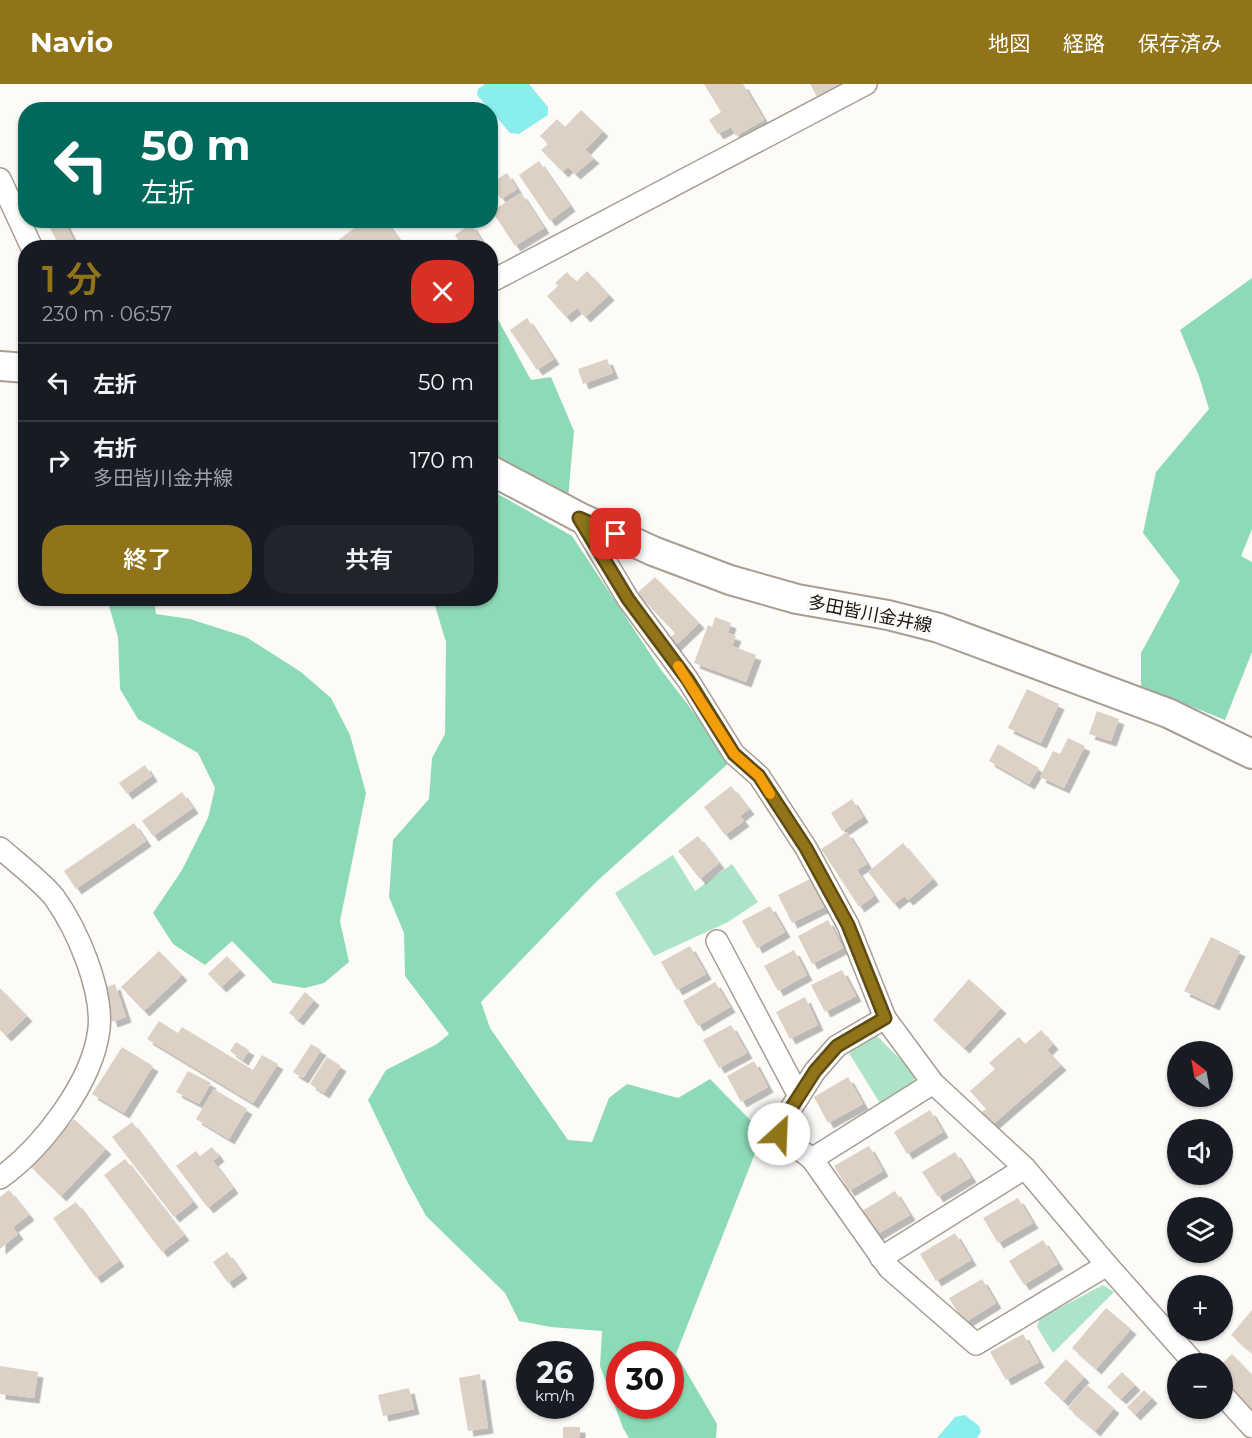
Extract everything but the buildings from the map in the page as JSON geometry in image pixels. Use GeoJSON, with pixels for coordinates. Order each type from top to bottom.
{"type":"FeatureCollection","features":[{"type":"Feature","properties":{"kind":"main road"},"geometry":{"type":"LineString","coordinates":[[0,366],[18,367]]}},
{"type":"Feature","properties":{"kind":"main road","name":"多田皆川金井線"},"geometry":{"type":"LineString","coordinates":[[498,474],[579,518],[653,551],[730,580],[796,599],[888,615],[939,627],[1168,713],[1252,754]]}},
{"type":"Feature","properties":{"kind":"street"},"geometry":{"type":"LineString","coordinates":[[498,278],[864,85]]}},
{"type":"Feature","properties":{"kind":"street"},"geometry":{"type":"LineString","coordinates":[[0,179],[18,218]]}},
{"type":"Feature","properties":{"kind":"street"},"geometry":{"type":"LineString","coordinates":[[579,518],[628,599],[688,680],[734,754],[759,776],[806,848],[848,925],[885,1018],[933,1083],[1025,1168],[1185,1353]]}},
{"type":"Feature","properties":{"kind":"street"},"geometry":{"type":"LineString","coordinates":[[0,848],[53,896],[77,936],[90,968],[98,1007],[99,1029],[91,1062],[79,1088],[44,1137],[0,1178]]}},
{"type":"Feature","properties":{"kind":"street"},"geometry":{"type":"LineString","coordinates":[[717,941],[798,1096]]}},
{"type":"Feature","properties":{"kind":"street"},"geometry":{"type":"LineString","coordinates":[[885,1018],[837,1046],[815,1071],[798,1096],[781,1124],[779,1134],[812,1159],[888,1268],[976,1344],[1107,1264]]}},
{"type":"Feature","properties":{"kind":"street"},"geometry":{"type":"LineString","coordinates":[[812,1159],[933,1083]]}},
{"type":"Feature","properties":{"kind":"street"},"geometry":{"type":"LineString","coordinates":[[881,1258],[1025,1168]]}},
{"type":"Feature","properties":{"kind":"street"},"geometry":{"type":"LineString","coordinates":[[1233,1406],[1252,1426]]}},
{"type":"Feature","properties":{"kind":"green space"},"geometry":{"type":"Polygon","coordinates":[[[1252,278],[1252,529],[1241,556],[1252,562],[1252,652],[1225,720],[1141,686],[1141,653],[1180,581],[1143,533],[1156,472],[1209,409],[1199,376],[1180,330],[1252,278]]]}},
{"type":"Feature","properties":{"kind":"green space"},"geometry":{"type":"Polygon","coordinates":[[[498,320],[531,380],[551,377],[574,431],[568,499],[498,461],[498,320]]]}},
{"type":"Feature","properties":{"kind":"green space"},"geometry":{"type":"Polygon","coordinates":[[[498,494],[572,536],[659,667],[731,761],[596,882],[481,1002],[490,1028],[568,1140],[592,1142],[609,1098],[627,1084],[678,1098],[710,1079],[763,1133],[681,1341],[606,1341],[606,1382],[600,1366],[602,1331],[551,1327],[519,1321],[505,1293],[426,1216],[368,1100],[386,1070],[437,1044],[449,1034],[405,976],[404,933],[389,897],[393,840],[429,799],[432,758],[445,734],[446,642],[435,606],[498,606],[498,494]]]}},
{"type":"Feature","properties":{"kind":"green space"},"geometry":{"type":"Polygon","coordinates":[[[109,606],[155,606],[156,614],[190,619],[246,637],[301,672],[331,698],[350,735],[366,793],[340,921],[349,962],[324,983],[305,988],[273,983],[232,941],[205,965],[173,944],[153,913],[182,870],[208,818],[215,788],[198,753],[138,719],[120,689],[118,637],[109,606]]]}},
{"type":"Feature","properties":{"kind":"green space"},"geometry":{"type":"Polygon","coordinates":[[[673,855],[695,891],[732,864],[758,902],[728,922],[654,956],[615,893],[673,855]]]}},
{"type":"Feature","properties":{"kind":"green space"},"geometry":{"type":"Polygon","coordinates":[[[875,1034],[916,1075],[912,1087],[881,1105],[849,1053],[875,1034]]]}},
{"type":"Feature","properties":{"kind":"green space"},"geometry":{"type":"Polygon","coordinates":[[[1103,1285],[1114,1292],[1053,1353],[1037,1327],[1040,1318],[1103,1285]]]}},
{"type":"Feature","properties":{"kind":"green space"},"geometry":{"type":"Polygon","coordinates":[[[684,1368],[717,1424],[716,1438],[629,1438],[620,1419],[684,1419],[684,1368]]]}},
{"type":"Feature","properties":{"kind":"water"},"geometry":{"type":"Polygon","coordinates":[[[485,84],[529,84],[548,107],[548,115],[519,134],[510,133],[498,119],[498,102],[483,102],[477,95],[478,89],[485,84]]]}},
{"type":"Feature","properties":{"kind":"water"},"geometry":{"type":"Polygon","coordinates":[[[965,1415],[979,1426],[981,1432],[977,1438],[937,1438],[955,1417],[965,1415]]]}},
{"type":"Feature","properties":{"kind":"slow traffic"},"geometry":{"type":"LineString","coordinates":[[678,666],[734,754],[759,776],[770,794]]}},
{"type":"Feature","properties":{"kind":"route"},"geometry":{"type":"LineString","coordinates":[[616,534],[579,518],[628,599],[688,680],[734,754],[759,776],[806,848],[848,925],[885,1018],[837,1046],[815,1071],[781,1124],[779,1134]]}}]}
